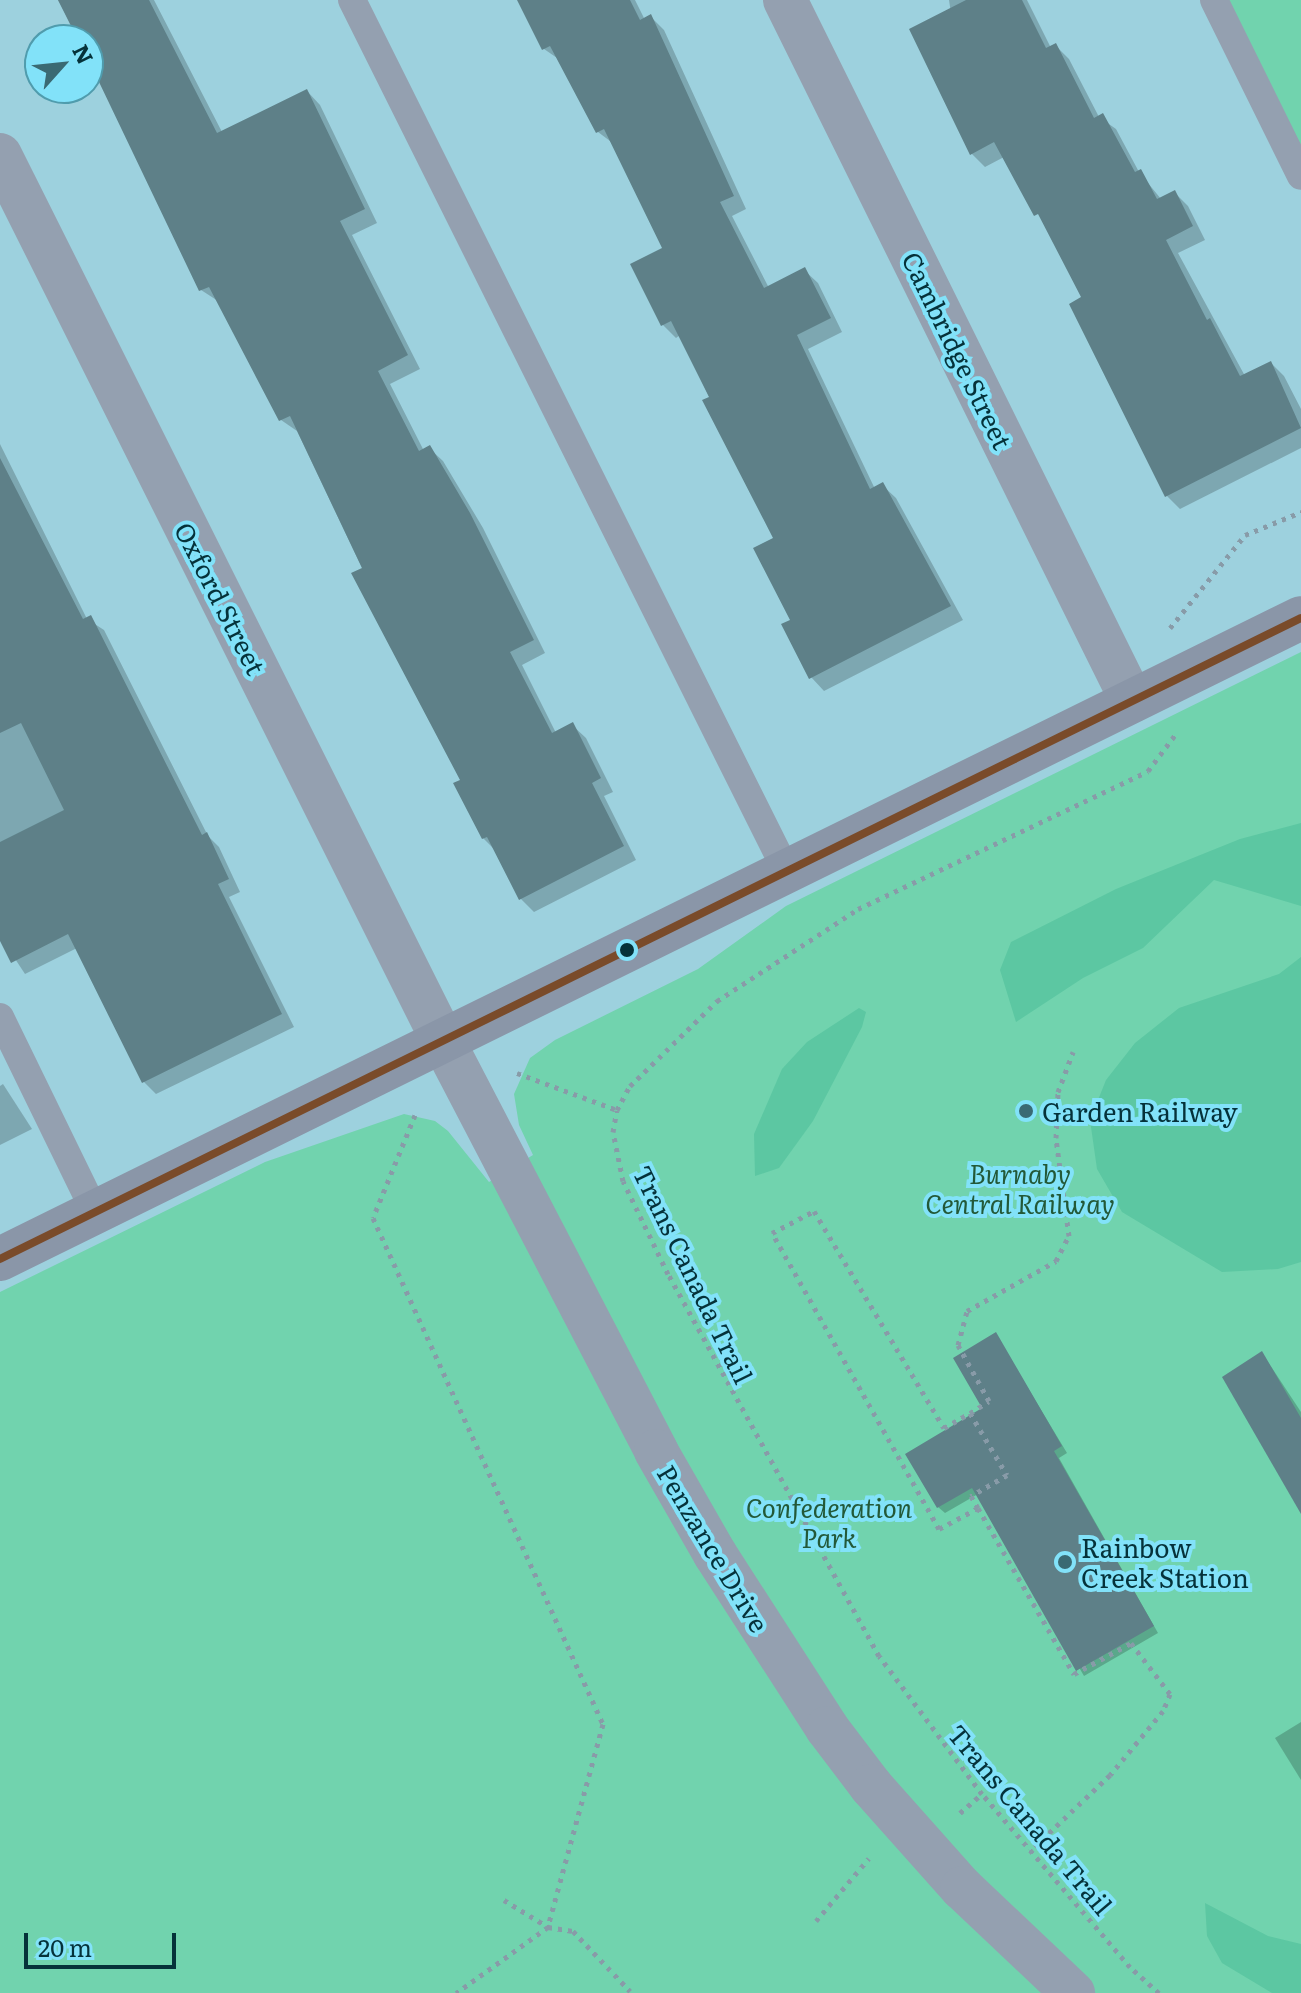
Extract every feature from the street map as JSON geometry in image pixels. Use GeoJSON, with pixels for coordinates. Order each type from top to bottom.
{"type":"FeatureCollection","features":[{"type":"Feature","properties":{"kind":"street","name":"Cambridge Street"},"geometry":{"type":"LineString","coordinates":[[785,0],[1132,701]]}},
{"type":"Feature","properties":{"kind":"street","name":"Oxford Street"},"geometry":{"type":"LineString","coordinates":[[0,155],[443,1041]]}},
{"type":"Feature","properties":{"kind":"street"},"geometry":{"type":"LineString","coordinates":[[0,1259],[1301,618]]}},
{"type":"Feature","properties":{"kind":"street","name":"Penzance Drive"},"geometry":{"type":"LineString","coordinates":[[443,1041],[656,1451],[795,1681],[871,1786],[923,1846],[1073,1993]]}},
{"type":"Feature","properties":{"kind":"lane"},"geometry":{"type":"LineString","coordinates":[[352,0],[787,872]]}},
{"type":"Feature","properties":{"kind":"lane"},"geometry":{"type":"LineString","coordinates":[[1214,0],[1301,176]]}},
{"type":"Feature","properties":{"kind":"lane"},"geometry":{"type":"LineString","coordinates":[[0,1017],[95,1212]]}},
{"type":"Feature","properties":{"kind":"path"},"geometry":{"type":"LineString","coordinates":[[1175,636],[1168,625],[1245,535],[1301,512]]}},
{"type":"Feature","properties":{"kind":"path"},"geometry":{"type":"LineString","coordinates":[[520,1074],[617,1110],[630,1086],[688,1024],[793,948],[976,850],[1148,771],[1181,726]]}},
{"type":"Feature","properties":{"kind":"path"},"geometry":{"type":"LineString","coordinates":[[978,1508],[939,1529],[772,1233],[814,1211],[944,1428],[970,1413],[989,1401],[958,1345],[967,1311],[1056,1261],[1069,1236],[1056,1138],[1058,1092],[1073,1052]]}},
{"type":"Feature","properties":{"kind":"path","name":"Trans Canada Trail"},"geometry":{"type":"LineString","coordinates":[[617,1110],[613,1132],[623,1181],[803,1527],[920,1717],[1130,1967],[1159,1993]]}},
{"type":"Feature","properties":{"kind":"path"},"geometry":{"type":"LineString","coordinates":[[415,1115],[373,1218],[603,1724],[548,1927],[456,1993]]}},
{"type":"Feature","properties":{"kind":"path"},"geometry":{"type":"LineString","coordinates":[[970,1413],[1007,1475],[971,1496],[1074,1674],[1131,1643],[1170,1694],[1163,1711],[1110,1775],[1030,1851]]}},
{"type":"Feature","properties":{"kind":"path"},"geometry":{"type":"LineString","coordinates":[[816,1921],[870,1857],[883,1862]]}},
{"type":"Feature","properties":{"kind":"path"},"geometry":{"type":"LineString","coordinates":[[504,1900],[548,1927],[573,1931],[630,1991]]}},
{"type":"Feature","properties":{"kind":"green space"},"geometry":{"type":"Polygon","coordinates":[[[1214,0],[1301,0],[1301,175],[1214,0]]]}},
{"type":"Feature","properties":{"kind":"green space","name":"Confederation Park"},"geometry":{"type":"Polygon","coordinates":[[[1301,652],[1301,1993],[0,1993],[0,1292],[265,1162],[404,1114],[435,1121],[448,1131],[489,1182],[533,1155],[519,1125],[514,1094],[530,1058],[555,1040],[698,969],[786,906],[1301,652]]]}},
{"type":"Feature","properties":{"kind":"green space"},"geometry":{"type":"Polygon","coordinates":[[[1301,823],[1301,906],[1214,880],[1143,948],[1083,978],[1016,1022],[1000,970],[1011,942],[1116,889],[1240,839],[1301,823]]]}},
{"type":"Feature","properties":{"kind":"green space"},"geometry":{"type":"Polygon","coordinates":[[[1301,957],[1301,1262],[1278,1269],[1222,1272],[1122,1212],[1097,1169],[1090,1120],[1106,1080],[1135,1043],[1179,1008],[1279,974],[1301,957]]]}},
{"type":"Feature","properties":{"kind":"green space"},"geometry":{"type":"Polygon","coordinates":[[[859,1008],[866,1012],[862,1027],[813,1121],[779,1168],[755,1176],[754,1134],[782,1069],[807,1042],[859,1008]]]}},
{"type":"Feature","properties":{"kind":"green space"},"geometry":{"type":"Polygon","coordinates":[[[1205,1903],[1268,1936],[1301,1944],[1301,1993],[1272,1993],[1222,1963],[1207,1936],[1205,1903]]]}},
{"type":"Feature","properties":{"kind":"building"},"geometry":{"type":"Polygon","coordinates":[[[58,0],[149,0],[217,133],[307,89],[365,209],[340,221],[408,355],[378,371],[419,451],[430,445],[470,513],[534,640],[510,652],[552,733],[573,722],[601,778],[592,783],[624,846],[519,900],[487,837],[482,839],[453,783],[460,780],[351,573],[362,568],[290,416],[279,421],[209,287],[199,291],[104,92],[104,24],[70,24],[58,0]]]}},
{"type":"Feature","properties":{"kind":"building"},"geometry":{"type":"Polygon","coordinates":[[[517,0],[630,0],[640,20],[651,14],[734,196],[720,202],[764,288],[805,267],[831,318],[797,335],[870,489],[883,482],[951,606],[809,679],[781,624],[790,620],[753,548],[773,538],[702,400],[709,397],[671,321],[661,326],[630,264],[662,248],[604,129],[596,133],[550,46],[542,50],[517,0]]]}},
{"type":"Feature","properties":{"kind":"building"},"geometry":{"type":"Polygon","coordinates":[[[966,0],[1022,0],[1046,48],[1056,43],[1094,118],[1103,113],[1135,172],[1141,169],[1157,199],[1175,190],[1193,226],[1166,240],[1207,320],[1210,318],[1240,376],[1271,361],[1301,428],[1165,497],[1069,304],[1081,297],[1038,214],[1034,216],[994,142],[970,155],[909,29],[966,0]]]}},
{"type":"Feature","properties":{"kind":"building"},"geometry":{"type":"Polygon","coordinates":[[[0,458],[83,619],[91,615],[202,835],[207,832],[229,879],[218,884],[282,1014],[142,1083],[68,934],[11,963],[0,941],[0,842],[64,810],[21,723],[0,733],[0,458]]]}},
{"type":"Feature","properties":{"kind":"building"},"geometry":{"type":"Polygon","coordinates":[[[996,1332],[1062,1446],[1054,1451],[1154,1626],[1076,1671],[972,1488],[937,1508],[905,1454],[982,1408],[953,1358],[996,1332]]]}},
{"type":"Feature","properties":{"kind":"building"},"geometry":{"type":"Polygon","coordinates":[[[1262,1351],[1301,1418],[1301,1514],[1222,1377],[1262,1351]]]}},
{"type":"Feature","properties":{"kind":"transit line"},"geometry":{"type":"LineString","coordinates":[[0,1259],[1301,618]]}},
{"type":"Feature","properties":{"kind":"place","name":"Garden Railway"},"geometry":{"type":"Point","coordinates":[1026,1111]}},
{"type":"Feature","properties":{"kind":"place","name":"Rainbow Creek Station"},"geometry":{"type":"Point","coordinates":[1065,1562]}},
{"type":"Feature","properties":{"kind":"park label","name":"Burnaby Central Railway"},"geometry":{"type":"Point","coordinates":[1020,1188]}}]}
